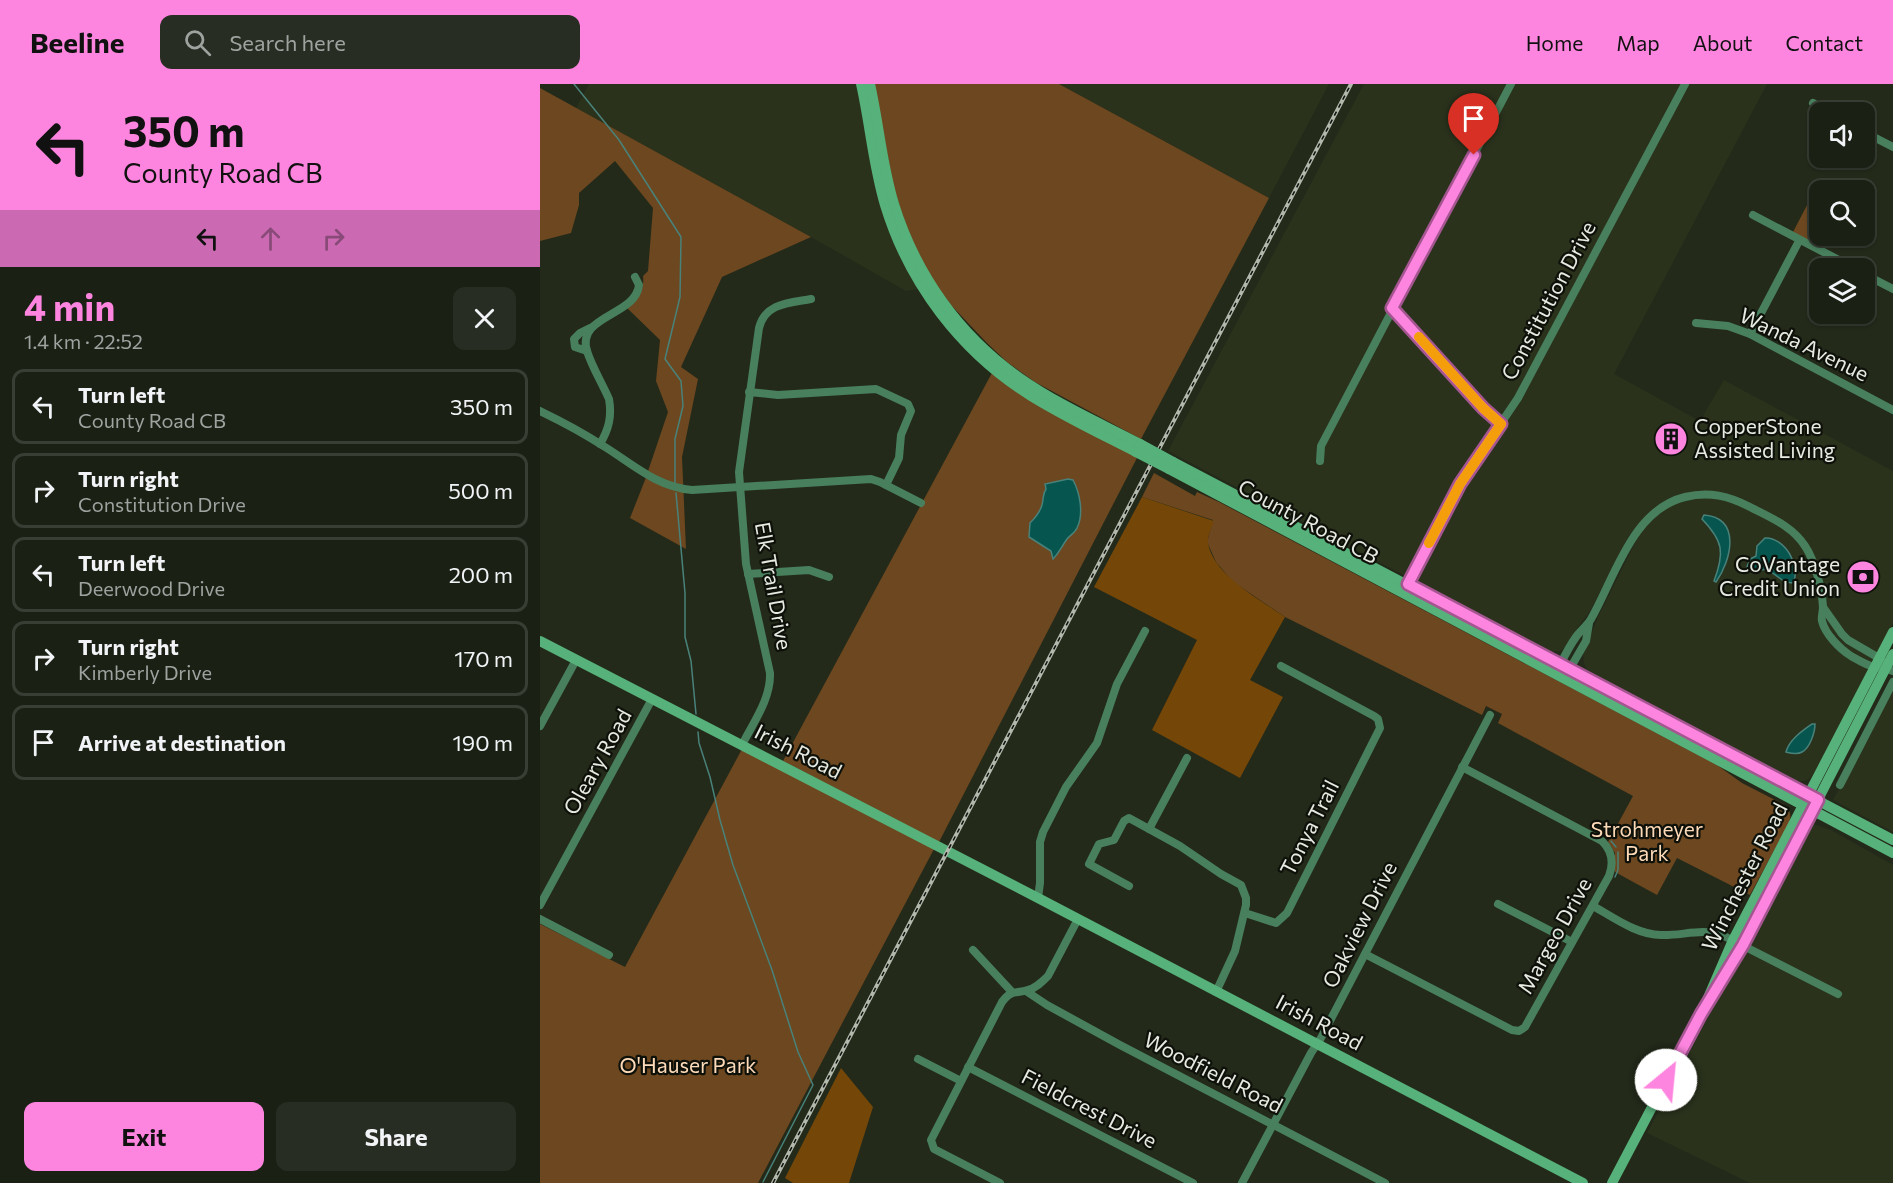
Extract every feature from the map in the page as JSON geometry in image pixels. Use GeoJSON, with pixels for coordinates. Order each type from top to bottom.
{"type":"FeatureCollection","features":[{"type":"Feature","properties":{"kind":"main road","name":"County Road CB"},"geometry":{"type":"LineString","coordinates":[[861,84],[885,205],[901,250],[924,292],[970,348],[1015,386],[1138,448]]}},
{"type":"Feature","properties":{"kind":"main road","name":"County Road CB"},"geometry":{"type":"LineString","coordinates":[[870,84],[886,174],[895,205],[918,263],[944,304],[975,340],[1021,379],[1171,466],[1405,589],[1560,664],[1893,840]]}},
{"type":"Feature","properties":{"kind":"main road","name":"County Road CB"},"geometry":{"type":"LineString","coordinates":[[1405,589],[1560,678],[1893,853]]}},
{"type":"Feature","properties":{"kind":"main road","name":"Winchester Road"},"geometry":{"type":"LineString","coordinates":[[1612,1183],[1701,1014],[1743,945],[1876,662],[1893,632]]}},
{"type":"Feature","properties":{"kind":"main road","name":"Irish Road"},"geometry":{"type":"LineString","coordinates":[[540,641],[1583,1183]]}},
{"type":"Feature","properties":{"kind":"main road","name":"Winchester Road"},"geometry":{"type":"LineString","coordinates":[[1813,798],[1890,669],[1893,654]]}},
{"type":"Feature","properties":{"kind":"main road","name":"Winchester Road"},"geometry":{"type":"LineString","coordinates":[[1701,1014],[1733,940],[1808,808]]}},
{"type":"Feature","properties":{"kind":"street"},"geometry":{"type":"LineString","coordinates":[[1320,462],[1321,446],[1511,84]]}},
{"type":"Feature","properties":{"kind":"street","name":"Constitution Drive"},"geometry":{"type":"LineString","coordinates":[[1405,589],[1460,484],[1518,398],[1685,84]]}},
{"type":"Feature","properties":{"kind":"street"},"geometry":{"type":"LineString","coordinates":[[1875,138],[1893,147]]}},
{"type":"Feature","properties":{"kind":"street"},"geometry":{"type":"LineString","coordinates":[[1753,215],[1834,258]]}},
{"type":"Feature","properties":{"kind":"street"},"geometry":{"type":"LineString","coordinates":[[1750,334],[1799,241]]}},
{"type":"Feature","properties":{"kind":"street"},"geometry":{"type":"LineString","coordinates":[[587,351],[575,347],[574,339],[636,295],[639,285],[635,277]]}},
{"type":"Feature","properties":{"kind":"street"},"geometry":{"type":"LineString","coordinates":[[1875,280],[1893,289]]}},
{"type":"Feature","properties":{"kind":"street","name":"Elk Trail Drive"},"geometry":{"type":"LineString","coordinates":[[742,745],[767,696],[770,682],[748,574],[740,487],[739,464],[749,392],[762,318],[769,310],[780,304],[811,299]]}},
{"type":"Feature","properties":{"kind":"street"},"geometry":{"type":"LineString","coordinates":[[1392,308],[1483,408],[1501,424]]}},
{"type":"Feature","properties":{"kind":"street","name":"Wanda Avenue"},"geometry":{"type":"LineString","coordinates":[[1696,323],[1728,326],[1750,334],[1893,410]]}},
{"type":"Feature","properties":{"kind":"street"},"geometry":{"type":"LineString","coordinates":[[590,328],[587,336],[587,351],[609,399],[610,407],[609,424],[600,444]]}},
{"type":"Feature","properties":{"kind":"street"},"geometry":{"type":"LineString","coordinates":[[749,392],[778,396],[876,389],[905,402],[910,407],[910,414],[901,435],[901,454],[886,485]]}},
{"type":"Feature","properties":{"kind":"street"},"geometry":{"type":"LineString","coordinates":[[540,411],[600,444],[647,476],[669,486],[692,490],[867,479],[875,480],[921,503]]}},
{"type":"Feature","properties":{"kind":"street"},"geometry":{"type":"LineString","coordinates":[[1560,678],[1570,670],[1586,641],[1590,622],[1628,547],[1645,520],[1662,506],[1674,500],[1704,494],[1716,494],[1737,500],[1778,521],[1792,531],[1811,556],[1823,607],[1842,634],[1876,662],[1890,669]]}},
{"type":"Feature","properties":{"kind":"street"},"geometry":{"type":"LineString","coordinates":[[748,574],[809,570],[829,577]]}},
{"type":"Feature","properties":{"kind":"street"},"geometry":{"type":"LineString","coordinates":[[1560,678],[1560,664],[1576,636],[1590,622]]}},
{"type":"Feature","properties":{"kind":"street"},"geometry":{"type":"LineString","coordinates":[[1038,898],[1040,843],[1043,832],[1066,787],[1096,743],[1117,684],[1145,631]]}},
{"type":"Feature","properties":{"kind":"street"},"geometry":{"type":"LineString","coordinates":[[540,726],[576,660]]}},
{"type":"Feature","properties":{"kind":"street","name":"Tonya Trail"},"geometry":{"type":"LineString","coordinates":[[1245,913],[1276,922],[1287,913],[1379,732],[1380,722],[1374,716],[1281,666]]}},
{"type":"Feature","properties":{"kind":"street"},"geometry":{"type":"LineString","coordinates":[[1840,784],[1893,682]]}},
{"type":"Feature","properties":{"kind":"street","name":"Oleary Road"},"geometry":{"type":"LineString","coordinates":[[540,905],[652,699]]}},
{"type":"Feature","properties":{"kind":"street","name":"Oakview Drive"},"geometry":{"type":"LineString","coordinates":[[1242,1183],[1490,715]]}},
{"type":"Feature","properties":{"kind":"street"},"geometry":{"type":"LineString","coordinates":[[1149,829],[1187,758]]}},
{"type":"Feature","properties":{"kind":"street","name":"Margeo Drive"},"geometry":{"type":"LineString","coordinates":[[1365,954],[1515,1032],[1525,1027],[1593,906],[1611,871],[1611,855],[1605,843],[1462,767]]}},
{"type":"Feature","properties":{"kind":"street"},"geometry":{"type":"LineString","coordinates":[[1129,886],[1089,864],[1099,844],[1114,840],[1127,819],[1180,846],[1241,885],[1246,898],[1245,913],[1235,951],[1216,992]]}},
{"type":"Feature","properties":{"kind":"street"},"geometry":{"type":"LineString","coordinates":[[1498,904],[1572,942]]}},
{"type":"Feature","properties":{"kind":"street"},"geometry":{"type":"LineString","coordinates":[[1593,906],[1647,933],[1662,935],[1711,932],[1733,940],[1838,994]]}},
{"type":"Feature","properties":{"kind":"street"},"geometry":{"type":"LineString","coordinates":[[540,919],[609,955]]}},
{"type":"Feature","properties":{"kind":"street"},"geometry":{"type":"LineString","coordinates":[[1000,1183],[935,1150],[931,1146],[931,1140],[1002,1002],[1012,992],[1026,991],[1038,985],[1048,976],[1078,919]]}},
{"type":"Feature","properties":{"kind":"street"},"geometry":{"type":"LineString","coordinates":[[973,950],[1012,992]]}},
{"type":"Feature","properties":{"kind":"street","name":"Woodfield Road"},"geometry":{"type":"LineString","coordinates":[[1026,991],[1110,1039],[1385,1183]]}},
{"type":"Feature","properties":{"kind":"street"},"geometry":{"type":"LineString","coordinates":[[918,1059],[961,1081]]}},
{"type":"Feature","properties":{"kind":"street","name":"Fieldcrest Drive"},"geometry":{"type":"LineString","coordinates":[[968,1067],[1193,1183]]}},
{"type":"Feature","properties":{"kind":"shaded area"},"geometry":{"type":"Polygon","coordinates":[[[589,84],[857,84],[918,289],[906,291],[576,108],[589,84]]]}},
{"type":"Feature","properties":{"kind":"shaded area"},"geometry":{"type":"Polygon","coordinates":[[[1059,84],[1329,84],[1269,198],[1059,84]]]}},
{"type":"Feature","properties":{"kind":"shaded area"},"geometry":{"type":"Polygon","coordinates":[[[1364,84],[1767,84],[1614,374],[1700,421],[1724,380],[1893,471],[1893,623],[1809,779],[1797,781],[1760,764],[1642,703],[1587,669],[1583,655],[1598,617],[1638,537],[1630,534],[1590,611],[1566,647],[1560,651],[1548,651],[1168,451],[1364,84]]]}},
{"type":"Feature","properties":{"kind":"shaded area"},"geometry":{"type":"Polygon","coordinates":[[[1142,497],[1214,521],[1208,543],[1219,566],[1239,586],[1285,617],[1250,680],[1283,697],[1240,778],[1152,730],[1197,640],[1094,587],[1142,497]]]}},
{"type":"Feature","properties":{"kind":"shaded area"},"geometry":{"type":"Polygon","coordinates":[[[1893,690],[1893,832],[1833,800],[1893,690]]]}},
{"type":"Feature","properties":{"kind":"shaded area"},"geometry":{"type":"Polygon","coordinates":[[[1813,824],[1831,830],[1893,865],[1893,1183],[1750,1183],[1647,1133],[1813,824]]]}},
{"type":"Feature","properties":{"kind":"shaded area"},"geometry":{"type":"Polygon","coordinates":[[[841,1068],[873,1107],[849,1183],[793,1183],[785,1178],[841,1068]]]}},
{"type":"Feature","properties":{"kind":"green space"},"geometry":{"type":"Polygon","coordinates":[[[874,84],[1059,84],[1269,198],[1141,439],[1035,382],[1007,362],[951,305],[930,276],[910,238],[894,189],[874,84]]]}},
{"type":"Feature","properties":{"kind":"green space"},"geometry":{"type":"Polygon","coordinates":[[[540,88],[811,237],[722,277],[681,367],[698,379],[682,457],[686,549],[630,518],[668,412],[656,381],[660,340],[626,307],[639,293],[643,285],[643,276],[648,271],[653,208],[615,161],[579,193],[579,205],[571,233],[540,241],[540,88]]]}},
{"type":"Feature","properties":{"kind":"green space"},"geometry":{"type":"Polygon","coordinates":[[[1809,201],[1809,241],[1793,232],[1809,201]]]}},
{"type":"Feature","properties":{"kind":"green space"},"geometry":{"type":"Polygon","coordinates":[[[993,371],[1138,456],[939,842],[783,761],[993,371]]]}},
{"type":"Feature","properties":{"kind":"green space","name":"Strohmeyer Park"},"geometry":{"type":"Polygon","coordinates":[[[1154,473],[1195,496],[1197,492],[1219,502],[1717,765],[1742,783],[1783,804],[1790,812],[1789,823],[1750,895],[1677,858],[1657,895],[1615,872],[1615,853],[1608,842],[1633,796],[1498,723],[1502,714],[1486,706],[1482,715],[1285,617],[1232,581],[1216,562],[1207,542],[1213,520],[1142,497],[1154,473]]]}},
{"type":"Feature","properties":{"kind":"green space","name":"O'Hauser Park"},"geometry":{"type":"Polygon","coordinates":[[[742,749],[934,849],[758,1183],[540,1183],[540,924],[625,967],[742,749]]]}},
{"type":"Feature","properties":{"kind":"water"},"geometry":{"type":"Polygon","coordinates":[[[1073,480],[1078,491],[1079,522],[1076,530],[1053,559],[1051,551],[1029,537],[1030,523],[1043,503],[1045,484],[1073,480]]]}},
{"type":"Feature","properties":{"kind":"water"},"geometry":{"type":"Polygon","coordinates":[[[1704,515],[1716,518],[1724,524],[1730,542],[1726,563],[1716,582],[1714,581],[1720,562],[1720,547],[1714,534],[1702,519],[1704,515]]]}},
{"type":"Feature","properties":{"kind":"water"},"geometry":{"type":"Polygon","coordinates":[[[1765,538],[1779,542],[1785,547],[1795,569],[1793,583],[1785,582],[1767,569],[1755,571],[1747,567],[1750,559],[1756,556],[1757,546],[1765,538]]]}},
{"type":"Feature","properties":{"kind":"water"},"geometry":{"type":"Polygon","coordinates":[[[1815,724],[1813,735],[1805,750],[1794,754],[1786,752],[1793,740],[1815,724]]]}},
{"type":"Feature","properties":{"kind":"waterway"},"geometry":{"type":"LineString","coordinates":[[574,84],[619,140],[681,237],[680,297],[665,359],[681,381],[683,406],[675,439],[675,483]]}},
{"type":"Feature","properties":{"kind":"waterway"},"geometry":{"type":"LineString","coordinates":[[676,493],[685,593],[685,637],[691,661],[696,714]]}},
{"type":"Feature","properties":{"kind":"waterway"},"geometry":{"type":"LineString","coordinates":[[698,732],[699,743],[733,865],[772,970],[798,1052],[813,1085],[763,1182]]}},
{"type":"Feature","properties":{"kind":"waterway"},"geometry":{"type":"LineString","coordinates":[[1611,841],[1616,847]]}},
{"type":"Feature","properties":{"kind":"waterway"},"geometry":{"type":"LineString","coordinates":[[1615,877],[1618,870],[1618,852]]}},
{"type":"Feature","properties":{"kind":"railway"},"geometry":{"type":"LineString","coordinates":[[773,1183],[1351,84]]}},
{"type":"Feature","properties":{"kind":"slow traffic"},"geometry":{"type":"LineString","coordinates":[[1419,337],[1483,408],[1501,424],[1460,484],[1429,543]]}},
{"type":"Feature","properties":{"kind":"place","name":"CopperStone Assisted Living"},"geometry":{"type":"Point","coordinates":[1671,439]}},
{"type":"Feature","properties":{"kind":"place","name":"CoVantage Credit Union"},"geometry":{"type":"Point","coordinates":[1863,577]}},
{"type":"Feature","properties":{"kind":"route"},"geometry":{"type":"LineString","coordinates":[[1474,155],[1392,308],[1483,408],[1501,424],[1460,484],[1408,584],[1818,800],[1743,945],[1701,1014],[1666,1080]]}}]}
